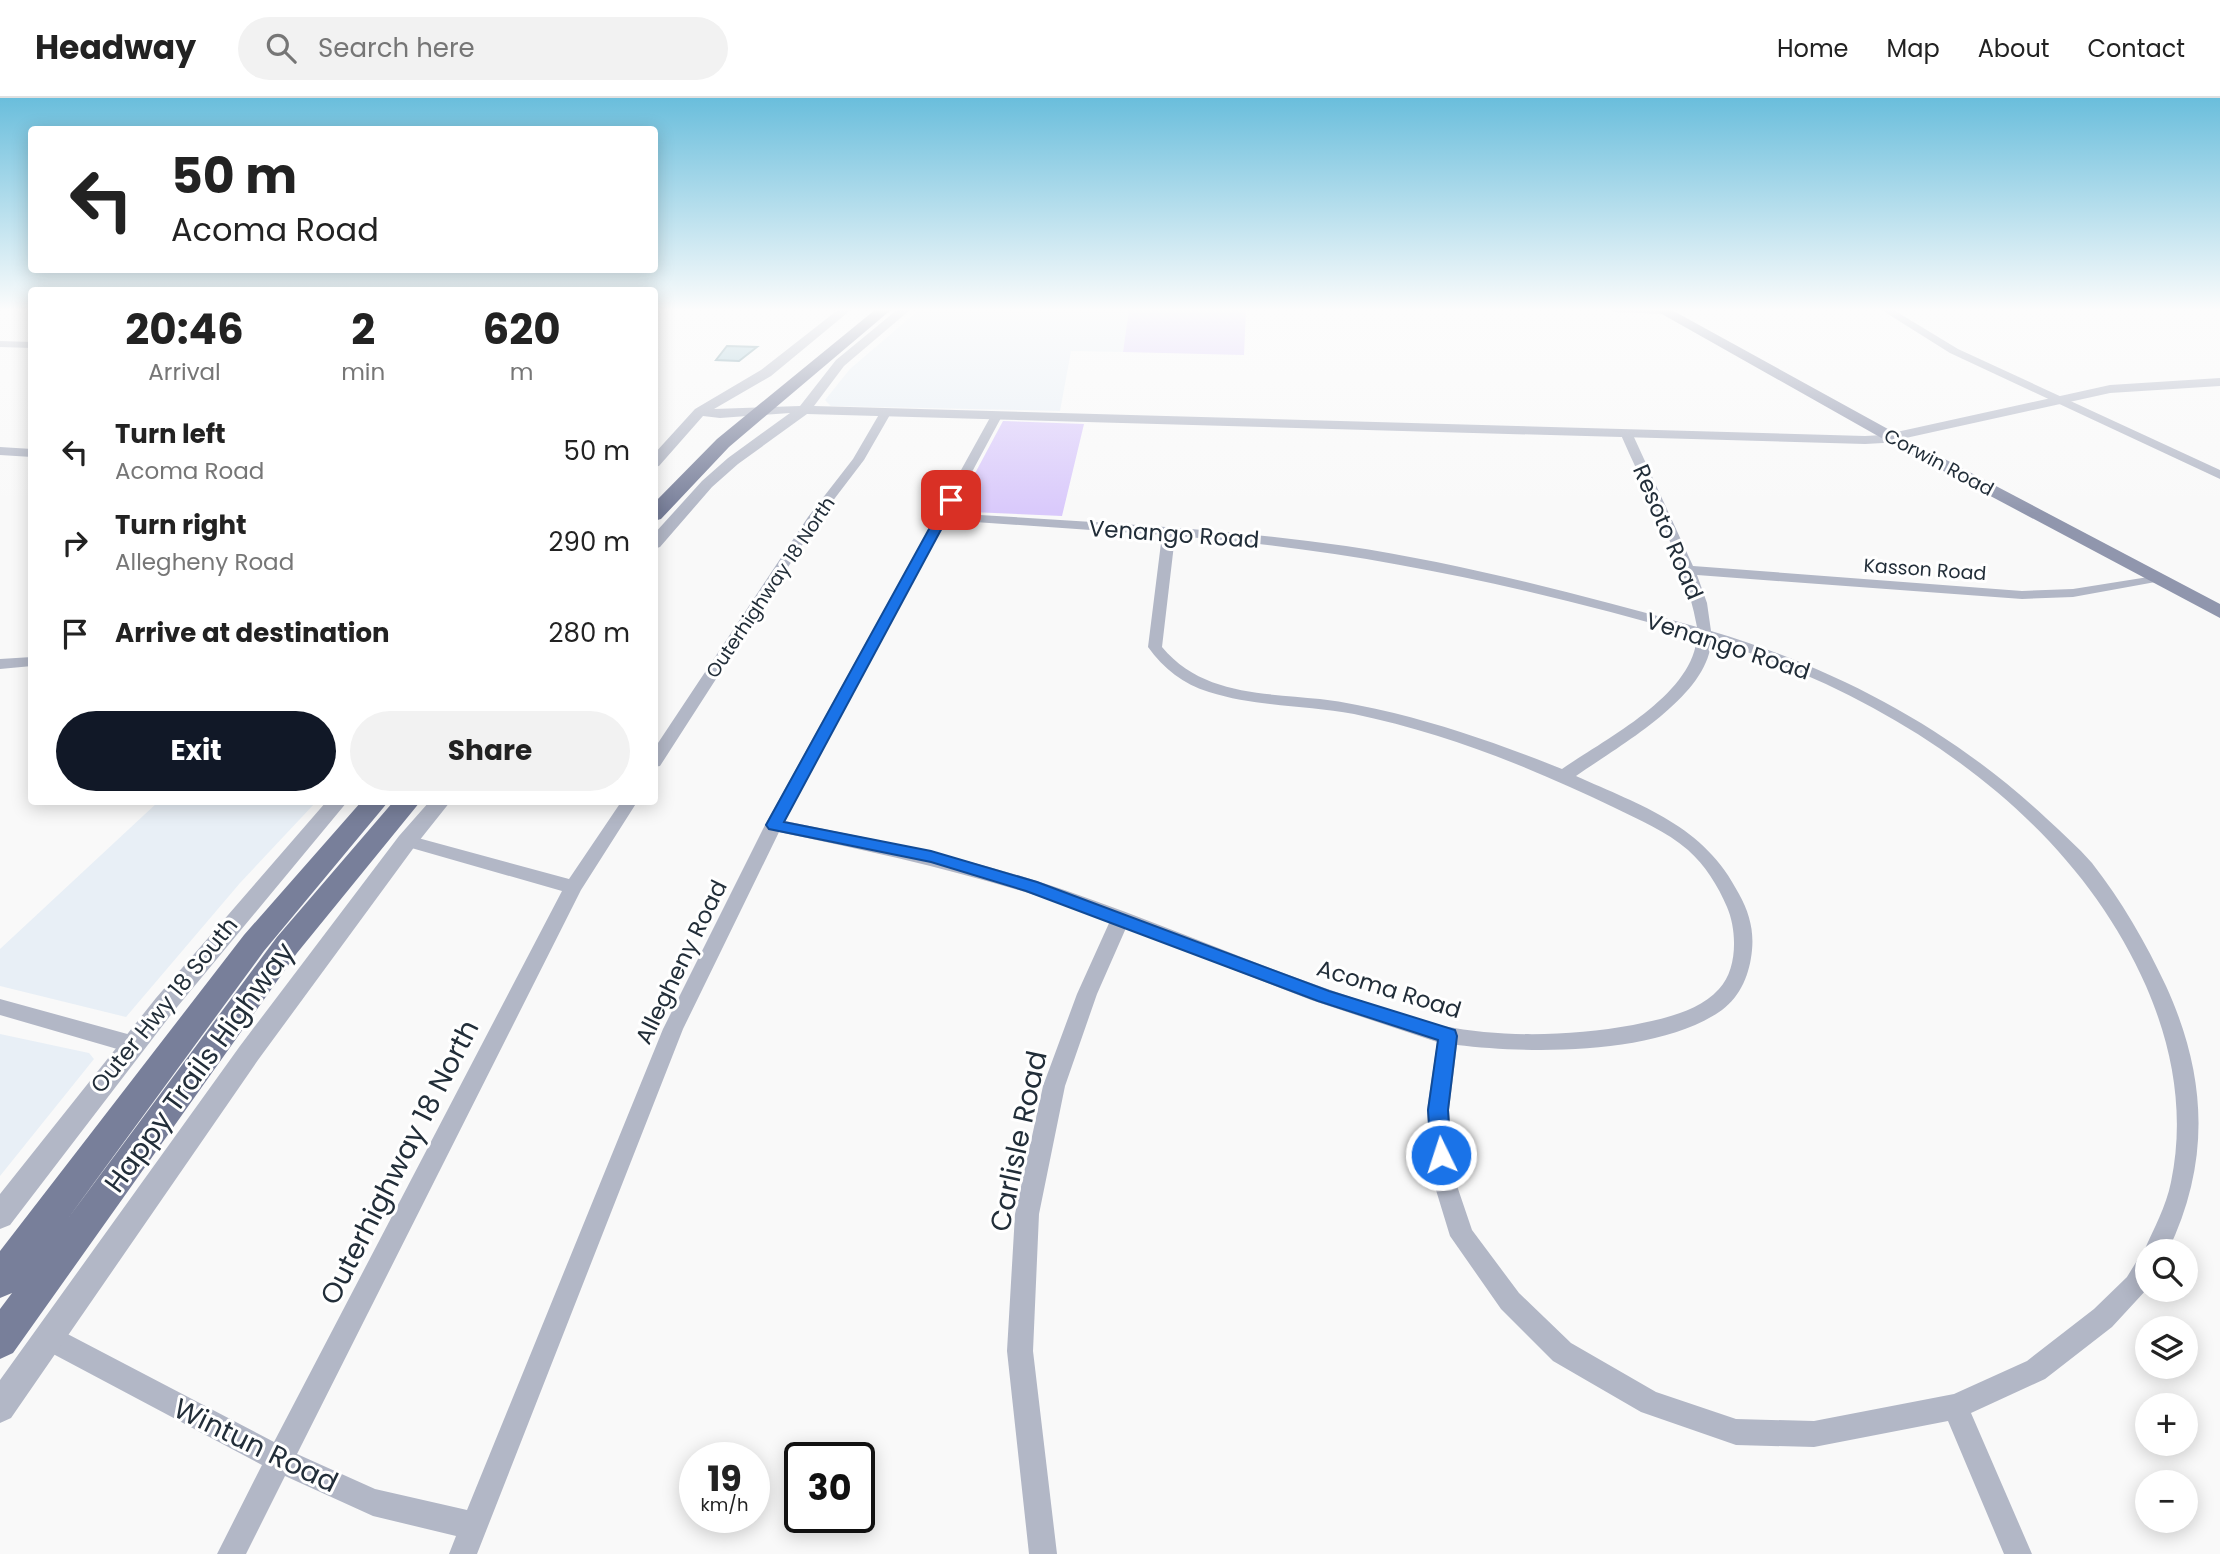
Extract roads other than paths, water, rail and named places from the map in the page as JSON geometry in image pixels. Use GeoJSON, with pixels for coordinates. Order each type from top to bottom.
{"type":"FeatureCollection","features":[{"type":"Feature","properties":{"kind":"main road"},"geometry":{"type":"LineString","coordinates":[[658,487],[738,411],[781,377]]}},
{"type":"Feature","properties":{"kind":"main road"},"geometry":{"type":"LineString","coordinates":[[658,511],[723,443],[803,377]]}},
{"type":"Feature","properties":{"kind":"main road","name":"Corwin Road"},"geometry":{"type":"LineString","coordinates":[[1782,377],[2220,612]]}},
{"type":"Feature","properties":{"kind":"main road","name":"Happy Trails Highway"},"geometry":{"type":"LineString","coordinates":[[0,1280],[254,943],[372,805]]}},
{"type":"Feature","properties":{"kind":"main road","name":"Happy Trails Highway"},"geometry":{"type":"LineString","coordinates":[[0,1340],[287,945],[404,805]]}},
{"type":"Feature","properties":{"kind":"street"},"geometry":{"type":"LineString","coordinates":[[658,459],[700,412],[759,377]]}},
{"type":"Feature","properties":{"kind":"street"},"geometry":{"type":"LineString","coordinates":[[658,539],[707,484],[733,461],[804,410],[829,377]]}},
{"type":"Feature","properties":{"kind":"street"},"geometry":{"type":"LineString","coordinates":[[2008,377],[2220,475]]}},
{"type":"Feature","properties":{"kind":"street"},"geometry":{"type":"LineString","coordinates":[[700,412],[720,414],[764,409],[1865,440],[1891,437],[2054,399],[2110,389],[2220,382]]}},
{"type":"Feature","properties":{"kind":"street","name":"Outerhighway 18 North"},"geometry":{"type":"LineString","coordinates":[[658,756],[814,517],[858,460],[886,413]]}},
{"type":"Feature","properties":{"kind":"street","name":"Allegheny Road"},"geometry":{"type":"LineString","coordinates":[[463,1554],[673,1028],[774,825],[996,416]]}},
{"type":"Feature","properties":{"kind":"street","name":"Resoto Road"},"geometry":{"type":"LineString","coordinates":[[1565,775],[1671,699],[1698,665],[1704,634],[1699,598],[1689,570],[1627,435]]}},
{"type":"Feature","properties":{"kind":"street"},"geometry":{"type":"LineString","coordinates":[[0,451],[28,453]]}},
{"type":"Feature","properties":{"kind":"street","name":"Venango Road"},"geometry":{"type":"LineString","coordinates":[[942,516],[1169,533],[1345,550],[1472,573],[1704,634],[1762,653],[1831,681],[1905,719],[1965,760],[2029,811],[2084,867],[2128,929],[2162,998],[2183,1063],[2190,1128],[2184,1188],[2164,1239]]}},
{"type":"Feature","properties":{"kind":"street","name":"Acoma Road"},"geometry":{"type":"LineString","coordinates":[[774,825],[931,857],[1031,886],[1324,996],[1448,1036],[1529,1042],[1591,1040],[1647,1030],[1697,1014],[1727,995],[1741,961],[1745,928],[1728,887],[1700,851],[1660,823],[1565,775],[1499,748],[1434,727],[1352,708],[1273,700],[1216,689],[1173,670],[1155,647],[1169,533]]}},
{"type":"Feature","properties":{"kind":"street","name":"Kasson Road"},"geometry":{"type":"LineString","coordinates":[[1689,570],[2022,595],[2073,593],[2156,578]]}},
{"type":"Feature","properties":{"kind":"street"},"geometry":{"type":"LineString","coordinates":[[0,664],[28,661]]}},
{"type":"Feature","properties":{"kind":"street","name":"Outer Hwy 18 South"},"geometry":{"type":"LineString","coordinates":[[0,1216],[131,1044],[251,898],[334,805]]}},
{"type":"Feature","properties":{"kind":"street"},"geometry":{"type":"LineString","coordinates":[[0,1406],[249,1053],[407,841],[437,805]]}},
{"type":"Feature","properties":{"kind":"street","name":"Outerhighway 18 North"},"geometry":{"type":"LineString","coordinates":[[231,1554],[573,887],[627,805]]}},
{"type":"Feature","properties":{"kind":"street"},"geometry":{"type":"LineString","coordinates":[[407,841],[573,887]]}},
{"type":"Feature","properties":{"kind":"street","name":"Carlisle Road"},"geometry":{"type":"LineString","coordinates":[[1043,1554],[1020,1351],[1027,1214],[1054,1086],[1087,994],[1122,918]]}},
{"type":"Feature","properties":{"kind":"street"},"geometry":{"type":"LineString","coordinates":[[0,1007],[131,1044]]}},
{"type":"Feature","properties":{"kind":"street"},"geometry":{"type":"LineString","coordinates":[[1448,1036],[1438,1110],[1443,1177],[1462,1236],[1510,1301],[1562,1352],[1650,1403],[1735,1432],[1814,1434],[1955,1407],[2036,1370],[2103,1318],[2135,1286]]}},
{"type":"Feature","properties":{"kind":"street","name":"Wintun Road"},"geometry":{"type":"LineString","coordinates":[[48,1338],[280,1460],[373,1502],[473,1526]]}},
{"type":"Feature","properties":{"kind":"street"},"geometry":{"type":"LineString","coordinates":[[1955,1407],[2018,1554]]}}]}
